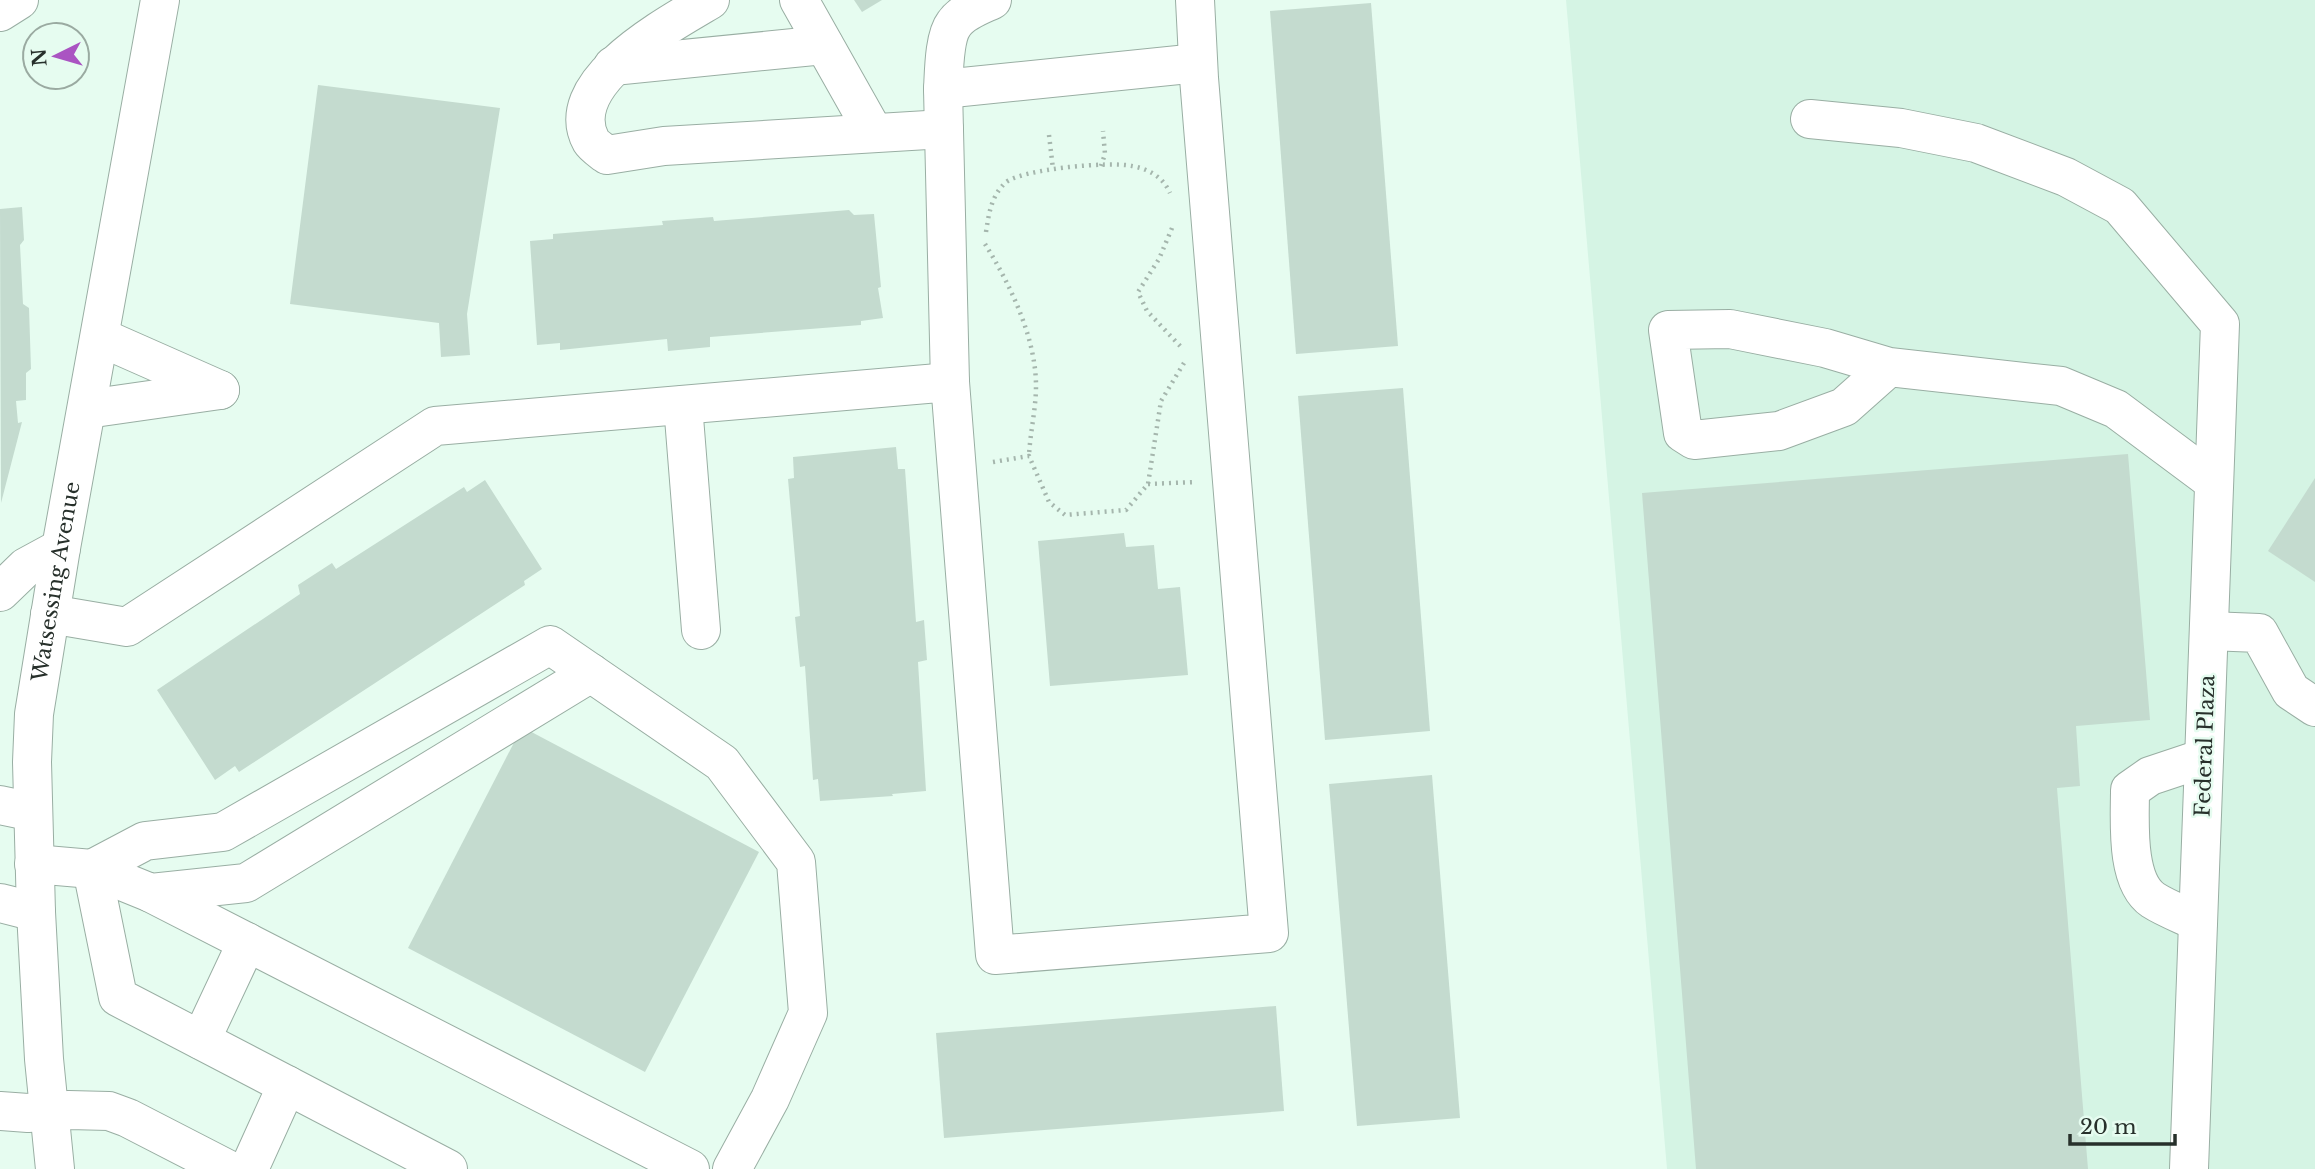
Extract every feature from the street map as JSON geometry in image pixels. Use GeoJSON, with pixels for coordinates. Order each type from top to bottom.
{"type":"FeatureCollection","features":[{"type":"Feature","properties":{"kind":"street"},"geometry":{"type":"LineString","coordinates":[[0,12],[19,0]]}},
{"type":"Feature","properties":{"kind":"street","name":"Watsessing Avenue"},"geometry":{"type":"LineString","coordinates":[[55,1169],[18,908],[34,864],[16,809],[160,0]]}},
{"type":"Feature","properties":{"kind":"street"},"geometry":{"type":"LineString","coordinates":[[710,0],[637,45],[613,66],[589,98],[586,122],[591,142],[607,155],[664,146],[944,129]]}},
{"type":"Feature","properties":{"kind":"street"},"geometry":{"type":"LineString","coordinates":[[799,0],[874,133]]}},
{"type":"Feature","properties":{"kind":"street"},"geometry":{"type":"LineString","coordinates":[[992,0],[970,10],[953,24],[946,49],[943,89],[950,382],[995,955],[1269,933],[1195,0]]}},
{"type":"Feature","properties":{"kind":"street"},"geometry":{"type":"LineString","coordinates":[[613,66],[824,45]]}},
{"type":"Feature","properties":{"kind":"street"},"geometry":{"type":"LineString","coordinates":[[943,89],[1198,63]]}},
{"type":"Feature","properties":{"kind":"street","name":"Federal Plaza"},"geometry":{"type":"LineString","coordinates":[[1810,119],[1901,128],[1976,143],[2066,177],[2120,206],[2220,324],[2189,1169]]}},
{"type":"Feature","properties":{"kind":"street"},"geometry":{"type":"LineString","coordinates":[[1889,367],[1844,407],[1779,431],[1694,440],[1683,433],[1668,330],[1730,329],[1825,348],[1889,367],[2061,386],[2116,409],[2214,482]]}},
{"type":"Feature","properties":{"kind":"street"},"geometry":{"type":"LineString","coordinates":[[87,409],[220,390],[100,337]]}},
{"type":"Feature","properties":{"kind":"street"},"geometry":{"type":"LineString","coordinates":[[50,614],[127,626],[435,426],[950,382]]}},
{"type":"Feature","properties":{"kind":"street"},"geometry":{"type":"LineString","coordinates":[[682,405],[701,630]]}},
{"type":"Feature","properties":{"kind":"street"},"geometry":{"type":"LineString","coordinates":[[0,592],[26,567],[61,548]]}},
{"type":"Feature","properties":{"kind":"street"},"geometry":{"type":"LineString","coordinates":[[2208,631],[2259,633],[2291,691],[2315,707]]}},
{"type":"Feature","properties":{"kind":"street"},"geometry":{"type":"LineString","coordinates":[[92,869],[145,841],[223,832],[550,645],[722,763],[796,862],[808,1013],[770,1100],[732,1169]]}},
{"type":"Feature","properties":{"kind":"street"},"geometry":{"type":"LineString","coordinates":[[151,893],[246,883],[591,673]]}},
{"type":"Feature","properties":{"kind":"street"},"geometry":{"type":"LineString","coordinates":[[2198,922],[2151,899],[2136,878],[2130,832],[2130,790],[2150,776],[2204,758]]}},
{"type":"Feature","properties":{"kind":"street"},"geometry":{"type":"LineString","coordinates":[[34,864],[92,869],[151,893],[690,1169]]}},
{"type":"Feature","properties":{"kind":"street"},"geometry":{"type":"LineString","coordinates":[[92,869],[118,997],[448,1169]]}},
{"type":"Feature","properties":{"kind":"street"},"geometry":{"type":"LineString","coordinates":[[201,1040],[247,942]]}},
{"type":"Feature","properties":{"kind":"street"},"geometry":{"type":"LineString","coordinates":[[249,1169],[286,1085]]}},
{"type":"Feature","properties":{"kind":"street"},"geometry":{"type":"LineString","coordinates":[[0,1111],[109,1111],[227,1169]]}},
{"type":"Feature","properties":{"kind":"path"},"geometry":{"type":"LineString","coordinates":[[1101,166],[1105,155],[1103,131]]}},
{"type":"Feature","properties":{"kind":"path"},"geometry":{"type":"LineString","coordinates":[[1049,135],[1053,169]]}},
{"type":"Feature","properties":{"kind":"path"},"geometry":{"type":"LineString","coordinates":[[1170,194],[1166,183],[1152,172],[1130,165],[1053,169],[1026,173],[1006,182],[990,206],[985,243],[1015,299],[1030,345],[1036,386],[1029,456],[1049,502],[1065,515],[1126,510],[1148,484],[1161,401],[1185,360],[1183,348],[1147,311],[1138,292],[1159,259],[1172,231],[1173,218]]}},
{"type":"Feature","properties":{"kind":"path"},"geometry":{"type":"LineString","coordinates":[[988,463],[1029,456]]}},
{"type":"Feature","properties":{"kind":"path"},"geometry":{"type":"LineString","coordinates":[[1148,484],[1200,481]]}},
{"type":"Feature","properties":{"kind":"shaded area"},"geometry":{"type":"Polygon","coordinates":[[[1566,0],[2315,0],[2315,1169],[1667,1169],[1566,0]]]}},
{"type":"Feature","properties":{"kind":"building"},"geometry":{"type":"Polygon","coordinates":[[[854,0],[882,0],[862,12],[854,0]]]}},
{"type":"Feature","properties":{"kind":"building"},"geometry":{"type":"Polygon","coordinates":[[[1371,3],[1398,346],[1296,354],[1270,11],[1371,3]]]}},
{"type":"Feature","properties":{"kind":"building"},"geometry":{"type":"Polygon","coordinates":[[[318,85],[500,108],[467,314],[470,355],[441,357],[439,323],[290,304],[318,85]]]}},
{"type":"Feature","properties":{"kind":"building"},"geometry":{"type":"Polygon","coordinates":[[[22,207],[24,240],[20,245],[23,304],[29,308],[31,369],[26,373],[26,400],[16,401],[18,423],[22,422],[1,503],[0,209],[22,207]]]}},
{"type":"Feature","properties":{"kind":"building"},"geometry":{"type":"Polygon","coordinates":[[[849,210],[854,215],[874,214],[881,287],[878,288],[883,318],[861,321],[861,325],[710,337],[710,347],[668,351],[667,339],[560,350],[560,343],[537,345],[530,241],[553,239],[553,234],[663,225],[662,221],[713,217],[714,221],[849,210]]]}},
{"type":"Feature","properties":{"kind":"building"},"geometry":{"type":"Polygon","coordinates":[[[1403,388],[1430,731],[1325,740],[1298,396],[1403,388]]]}},
{"type":"Feature","properties":{"kind":"building"},"geometry":{"type":"Polygon","coordinates":[[[896,447],[898,469],[905,469],[916,622],[924,620],[927,660],[918,662],[926,791],[820,801],[818,779],[813,780],[805,666],[800,667],[795,617],[800,616],[788,479],[794,478],[793,457],[896,447]]]}},
{"type":"Feature","properties":{"kind":"building"},"geometry":{"type":"Polygon","coordinates":[[[2128,454],[2150,720],[2076,726],[2080,786],[2057,788],[2088,1169],[1696,1169],[1642,493],[2128,454]]]}},
{"type":"Feature","properties":{"kind":"building"},"geometry":{"type":"Polygon","coordinates":[[[2315,478],[2315,582],[2268,551],[2315,478]]]}},
{"type":"Feature","properties":{"kind":"building"},"geometry":{"type":"Polygon","coordinates":[[[485,480],[542,569],[524,581],[525,585],[239,772],[235,766],[215,780],[157,690],[300,594],[298,585],[332,563],[336,569],[464,487],[467,492],[485,480]]]}},
{"type":"Feature","properties":{"kind":"building"},"geometry":{"type":"Polygon","coordinates":[[[1124,533],[1126,547],[1154,545],[1158,589],[1180,587],[1188,675],[1050,686],[1038,541],[1124,533]]]}},
{"type":"Feature","properties":{"kind":"building"},"geometry":{"type":"Polygon","coordinates":[[[522,727],[759,852],[645,1072],[408,948],[522,727]]]}},
{"type":"Feature","properties":{"kind":"building"},"geometry":{"type":"Polygon","coordinates":[[[1432,775],[1460,1118],[1357,1126],[1329,784],[1432,775]]]}},
{"type":"Feature","properties":{"kind":"building"},"geometry":{"type":"Polygon","coordinates":[[[1276,1006],[1284,1111],[944,1138],[936,1033],[1276,1006]]]}}]}
